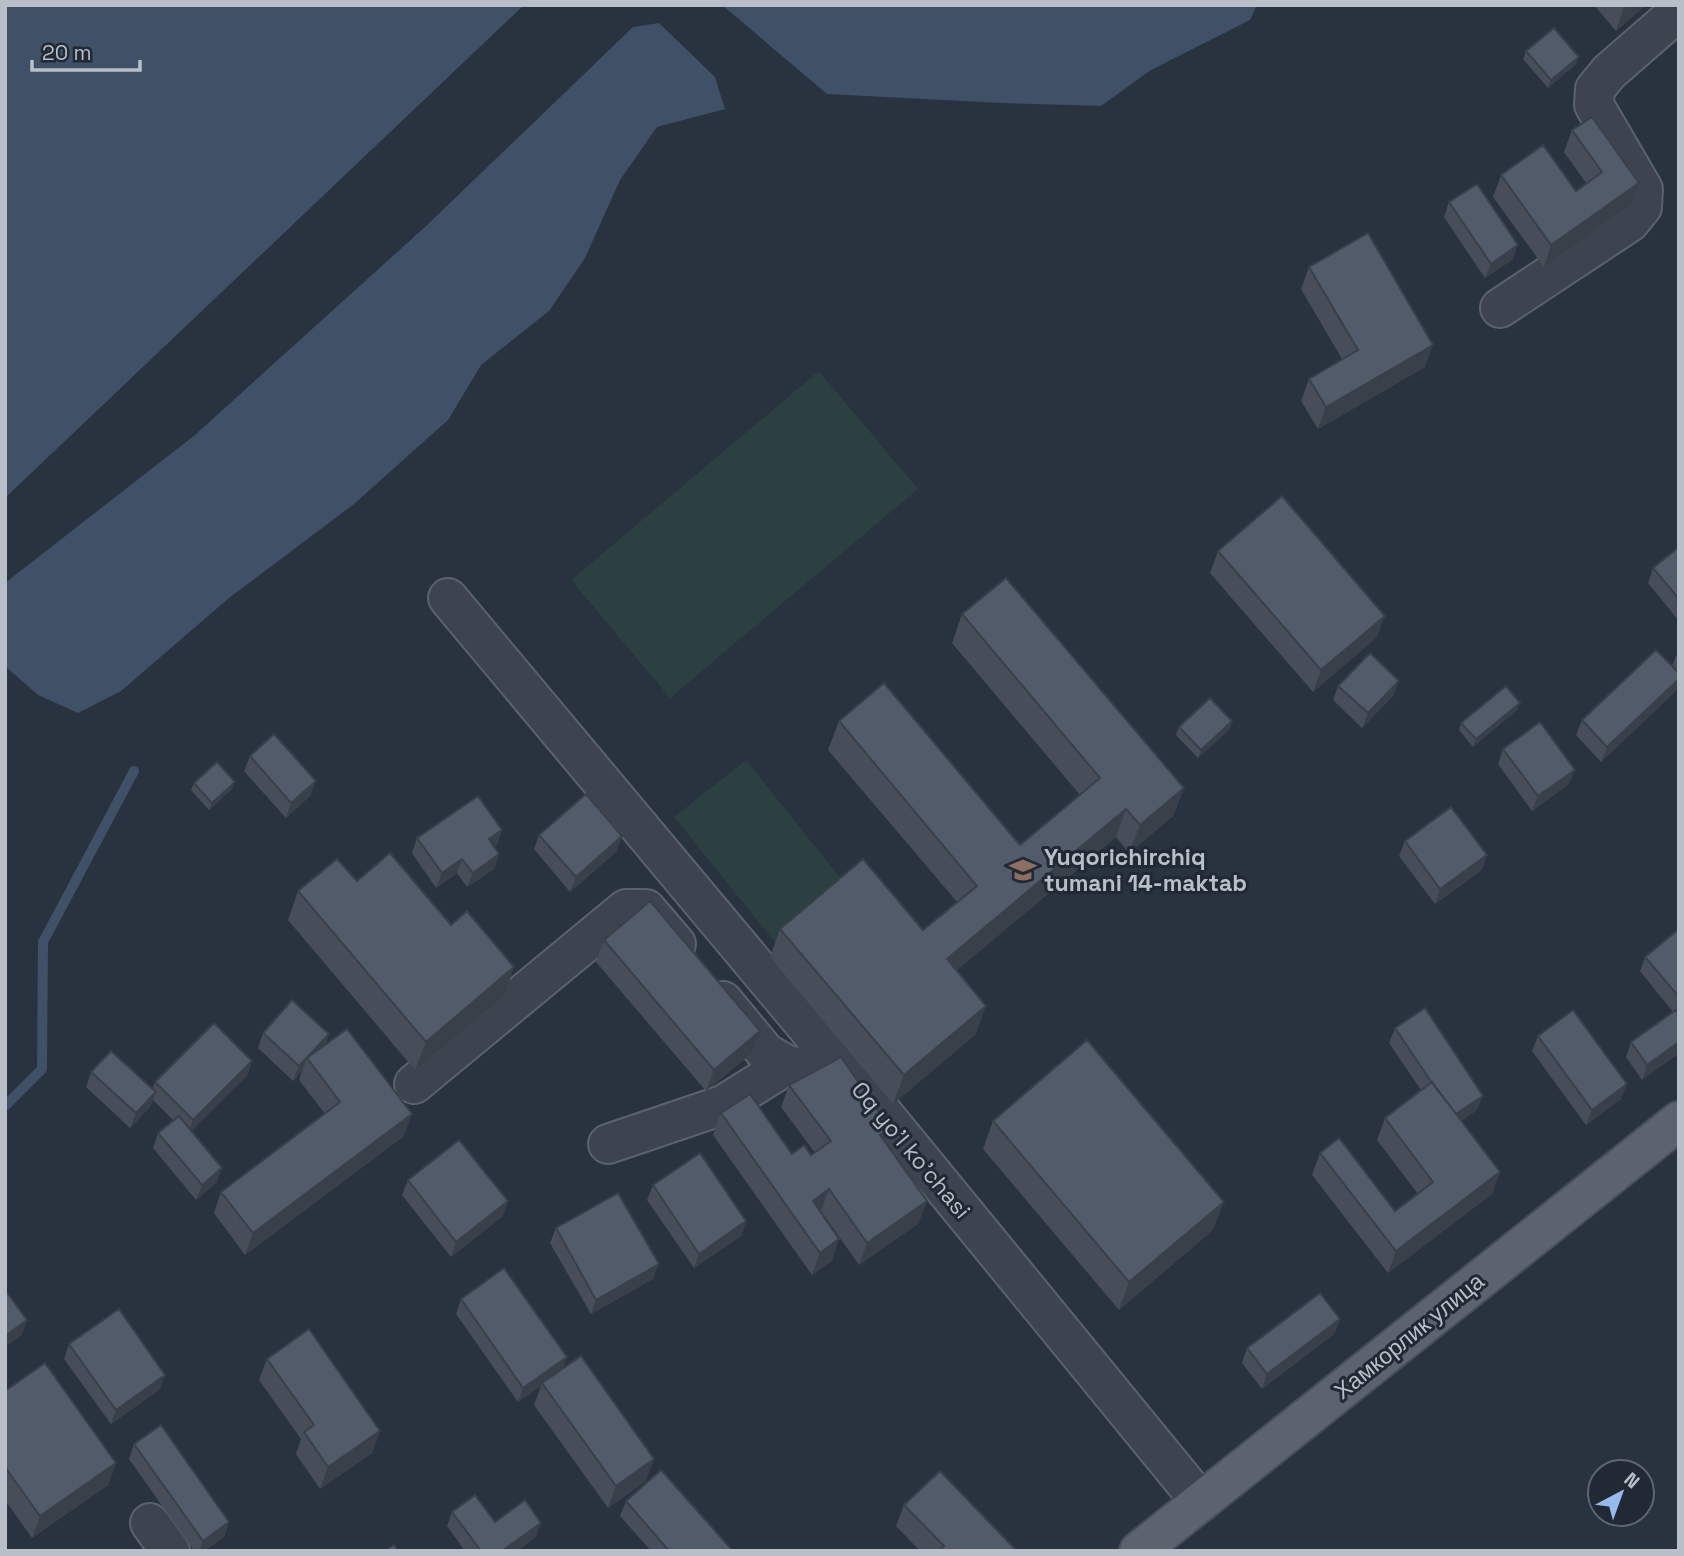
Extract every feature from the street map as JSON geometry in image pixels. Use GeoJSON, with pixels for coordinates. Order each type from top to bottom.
{"type":"FeatureCollection","features":[{"type":"Feature","properties":{"kind":"main road","name":"Хамкорлик улица"},"geometry":{"type":"LineString","coordinates":[[1139,1551],[1679,1121]]}},
{"type":"Feature","properties":{"kind":"street"},"geometry":{"type":"LineString","coordinates":[[1500,308],[1630,222],[1642,207],[1643,189],[1594,105],[1595,89],[1609,72],[1679,11]]}},
{"type":"Feature","properties":{"kind":"street"},"geometry":{"type":"LineString","coordinates":[[449,598],[847,1075]]}},
{"type":"Feature","properties":{"kind":"street","name":"Oq yo'l ko'chasi"},"geometry":{"type":"LineString","coordinates":[[414,1084],[626,909],[646,909],[766,1053],[787,1065],[847,1075],[863,1089],[1201,1502]]}},
{"type":"Feature","properties":{"kind":"street"},"geometry":{"type":"LineString","coordinates":[[608,1144],[723,1105],[787,1065]]}},
{"type":"Feature","properties":{"kind":"shaded area"},"geometry":{"type":"Polygon","coordinates":[[[819,371],[918,489],[670,698],[571,580],[819,371]]]}},
{"type":"Feature","properties":{"kind":"shaded area"},"geometry":{"type":"Polygon","coordinates":[[[746,760],[846,885],[775,942],[674,817],[746,760]]]}},
{"type":"Feature","properties":{"kind":"water"},"geometry":{"type":"Polygon","coordinates":[[[5,5],[524,5],[5,498],[5,5]]]}},
{"type":"Feature","properties":{"kind":"water"},"geometry":{"type":"Polygon","coordinates":[[[722,5],[1257,5],[1250,20],[1151,70],[1101,106],[827,94],[722,5]]]}},
{"type":"Feature","properties":{"kind":"water"},"geometry":{"type":"Polygon","coordinates":[[[659,23],[715,77],[725,109],[657,127],[620,180],[585,258],[549,311],[481,365],[448,420],[354,504],[229,598],[121,691],[78,713],[38,695],[5,666],[5,583],[195,435],[426,226],[633,27],[659,23]]]}},
{"type":"Feature","properties":{"kind":"building"},"geometry":{"type":"Polygon","coordinates":[[[1554,28],[1579,57],[1551,80],[1526,51],[1554,28]]]}},
{"type":"Feature","properties":{"kind":"building"},"geometry":{"type":"Polygon","coordinates":[[[1592,117],[1639,183],[1551,245],[1501,175],[1543,145],[1576,191],[1602,172],[1572,130],[1592,117]]]}},
{"type":"Feature","properties":{"kind":"building"},"geometry":{"type":"Polygon","coordinates":[[[1477,184],[1518,245],[1491,264],[1449,202],[1477,184]]]}},
{"type":"Feature","properties":{"kind":"building"},"geometry":{"type":"Polygon","coordinates":[[[1368,233],[1433,345],[1326,407],[1309,379],[1358,350],[1309,267],[1368,233]]]}},
{"type":"Feature","properties":{"kind":"building"},"geometry":{"type":"Polygon","coordinates":[[[1282,496],[1385,616],[1321,670],[1218,551],[1282,496]]]}},
{"type":"Feature","properties":{"kind":"building"},"geometry":{"type":"Polygon","coordinates":[[[1679,547],[1679,599],[1653,568],[1679,547]]]}},
{"type":"Feature","properties":{"kind":"building"},"geometry":{"type":"Polygon","coordinates":[[[1006,578],[1184,788],[1140,825],[1126,809],[947,959],[986,1006],[904,1075],[780,929],[863,859],[923,930],[977,886],[839,721],[884,683],[1020,845],[1100,778],[962,614],[1006,578]]]}},
{"type":"Feature","properties":{"kind":"building"},"geometry":{"type":"Polygon","coordinates":[[[1656,650],[1679,673],[1679,679],[1607,747],[1582,720],[1656,650]]]}},
{"type":"Feature","properties":{"kind":"building"},"geometry":{"type":"Polygon","coordinates":[[[1370,653],[1399,681],[1368,713],[1338,686],[1370,653]]]}},
{"type":"Feature","properties":{"kind":"building"},"geometry":{"type":"Polygon","coordinates":[[[1506,686],[1520,703],[1476,739],[1461,723],[1506,686]]]}},
{"type":"Feature","properties":{"kind":"building"},"geometry":{"type":"Polygon","coordinates":[[[1210,698],[1232,721],[1201,750],[1179,727],[1210,698]]]}},
{"type":"Feature","properties":{"kind":"building"},"geometry":{"type":"Polygon","coordinates":[[[1540,722],[1575,770],[1538,796],[1503,749],[1540,722]]]}},
{"type":"Feature","properties":{"kind":"building"},"geometry":{"type":"Polygon","coordinates":[[[274,734],[316,781],[291,803],[250,756],[274,734]]]}},
{"type":"Feature","properties":{"kind":"building"},"geometry":{"type":"Polygon","coordinates":[[[217,762],[235,782],[212,803],[194,783],[217,762]]]}},
{"type":"Feature","properties":{"kind":"building"},"geometry":{"type":"Polygon","coordinates":[[[586,794],[622,836],[576,877],[539,835],[586,794]]]}},
{"type":"Feature","properties":{"kind":"building"},"geometry":{"type":"Polygon","coordinates":[[[478,796],[502,830],[489,839],[499,854],[473,873],[462,859],[442,873],[417,838],[478,796]]]}},
{"type":"Feature","properties":{"kind":"building"},"geometry":{"type":"Polygon","coordinates":[[[1451,807],[1487,855],[1440,889],[1405,841],[1451,807]]]}},
{"type":"Feature","properties":{"kind":"building"},"geometry":{"type":"Polygon","coordinates":[[[390,853],[451,925],[467,911],[514,967],[426,1042],[298,891],[337,859],[357,881],[390,853]]]}},
{"type":"Feature","properties":{"kind":"building"},"geometry":{"type":"Polygon","coordinates":[[[650,901],[760,1031],[714,1070],[604,940],[650,901]]]}},
{"type":"Feature","properties":{"kind":"building"},"geometry":{"type":"Polygon","coordinates":[[[1679,929],[1679,997],[1645,957],[1679,929]]]}},
{"type":"Feature","properties":{"kind":"building"},"geometry":{"type":"Polygon","coordinates":[[[292,1000],[329,1034],[299,1066],[263,1033],[292,1000]]]}},
{"type":"Feature","properties":{"kind":"building"},"geometry":{"type":"Polygon","coordinates":[[[1425,1008],[1483,1096],[1456,1114],[1395,1028],[1425,1008]]]}},
{"type":"Feature","properties":{"kind":"building"},"geometry":{"type":"Polygon","coordinates":[[[1573,1010],[1627,1084],[1592,1110],[1538,1036],[1573,1010]]]}},
{"type":"Feature","properties":{"kind":"building"},"geometry":{"type":"Polygon","coordinates":[[[1676,1010],[1679,1014],[1679,1042],[1647,1065],[1631,1042],[1676,1010]]]}},
{"type":"Feature","properties":{"kind":"building"},"geometry":{"type":"Polygon","coordinates":[[[214,1023],[252,1061],[193,1120],[155,1082],[214,1023]]]}},
{"type":"Feature","properties":{"kind":"building"},"geometry":{"type":"Polygon","coordinates":[[[347,1029],[412,1114],[253,1233],[221,1192],[340,1102],[307,1058],[347,1029]]]}},
{"type":"Feature","properties":{"kind":"building"},"geometry":{"type":"Polygon","coordinates":[[[1087,1040],[1224,1202],[1129,1282],[993,1121],[1087,1040]]]}},
{"type":"Feature","properties":{"kind":"building"},"geometry":{"type":"Polygon","coordinates":[[[111,1051],[156,1092],[136,1113],[91,1072],[111,1051]]]}},
{"type":"Feature","properties":{"kind":"building"},"geometry":{"type":"Polygon","coordinates":[[[841,1057],[890,1128],[880,1135],[927,1201],[867,1243],[829,1189],[813,1201],[839,1239],[820,1253],[721,1113],[750,1094],[792,1154],[804,1145],[811,1155],[831,1141],[789,1085],[841,1057]]]}},
{"type":"Feature","properties":{"kind":"building"},"geometry":{"type":"Polygon","coordinates":[[[1432,1082],[1500,1172],[1396,1251],[1320,1153],[1339,1138],[1395,1211],[1433,1182],[1385,1118],[1432,1082]]]}},
{"type":"Feature","properties":{"kind":"building"},"geometry":{"type":"Polygon","coordinates":[[[179,1116],[222,1168],[202,1185],[158,1133],[179,1116]]]}},
{"type":"Feature","properties":{"kind":"building"},"geometry":{"type":"Polygon","coordinates":[[[459,1140],[508,1201],[456,1242],[408,1180],[459,1140]]]}},
{"type":"Feature","properties":{"kind":"building"},"geometry":{"type":"Polygon","coordinates":[[[700,1153],[746,1221],[699,1254],[653,1185],[700,1153]]]}},
{"type":"Feature","properties":{"kind":"building"},"geometry":{"type":"Polygon","coordinates":[[[618,1193],[659,1264],[596,1300],[556,1228],[618,1193]]]}},
{"type":"Feature","properties":{"kind":"building"},"geometry":{"type":"Polygon","coordinates":[[[504,1268],[567,1357],[523,1388],[461,1299],[504,1268]]]}},
{"type":"Feature","properties":{"kind":"building"},"geometry":{"type":"Polygon","coordinates":[[[5,1290],[27,1320],[5,1336],[5,1290]]]}},
{"type":"Feature","properties":{"kind":"building"},"geometry":{"type":"Polygon","coordinates":[[[1320,1293],[1340,1319],[1267,1374],[1247,1348],[1320,1293]]]}},
{"type":"Feature","properties":{"kind":"building"},"geometry":{"type":"Polygon","coordinates":[[[119,1309],[165,1375],[116,1410],[69,1344],[119,1309]]]}},
{"type":"Feature","properties":{"kind":"building"},"geometry":{"type":"Polygon","coordinates":[[[309,1329],[380,1431],[328,1467],[304,1432],[314,1425],[267,1359],[309,1329]]]}},
{"type":"Feature","properties":{"kind":"building"},"geometry":{"type":"Polygon","coordinates":[[[581,1356],[654,1459],[616,1486],[542,1383],[581,1356]]]}},
{"type":"Feature","properties":{"kind":"building"},"geometry":{"type":"Polygon","coordinates":[[[45,1363],[116,1463],[40,1516],[5,1467],[5,1391],[45,1363]]]}},
{"type":"Feature","properties":{"kind":"building"},"geometry":{"type":"Polygon","coordinates":[[[161,1425],[229,1522],[203,1541],[134,1444],[161,1425]]]}},
{"type":"Feature","properties":{"kind":"building"},"geometry":{"type":"Polygon","coordinates":[[[661,1470],[733,1551],[669,1551],[626,1501],[661,1470]]]}},
{"type":"Feature","properties":{"kind":"building"},"geometry":{"type":"Polygon","coordinates":[[[940,1471],[1017,1551],[939,1551],[944,1546],[904,1505],[940,1471]]]}},
{"type":"Feature","properties":{"kind":"building"},"geometry":{"type":"Polygon","coordinates":[[[475,1495],[495,1522],[525,1500],[541,1523],[502,1551],[481,1551],[452,1512],[475,1495]]]}},
{"type":"Feature","properties":{"kind":"building"},"geometry":{"type":"Polygon","coordinates":[[[394,1545],[398,1551],[384,1551],[394,1545]]]}},
{"type":"Feature","properties":{"kind":"waterway"},"geometry":{"type":"LineString","coordinates":[[5,1106],[42,1069],[43,942],[134,771]]}},
{"type":"Feature","properties":{"kind":"place","name":"Yuqorichirchiq tumani 14-maktab"},"geometry":{"type":"Point","coordinates":[1023,870]}}]}
